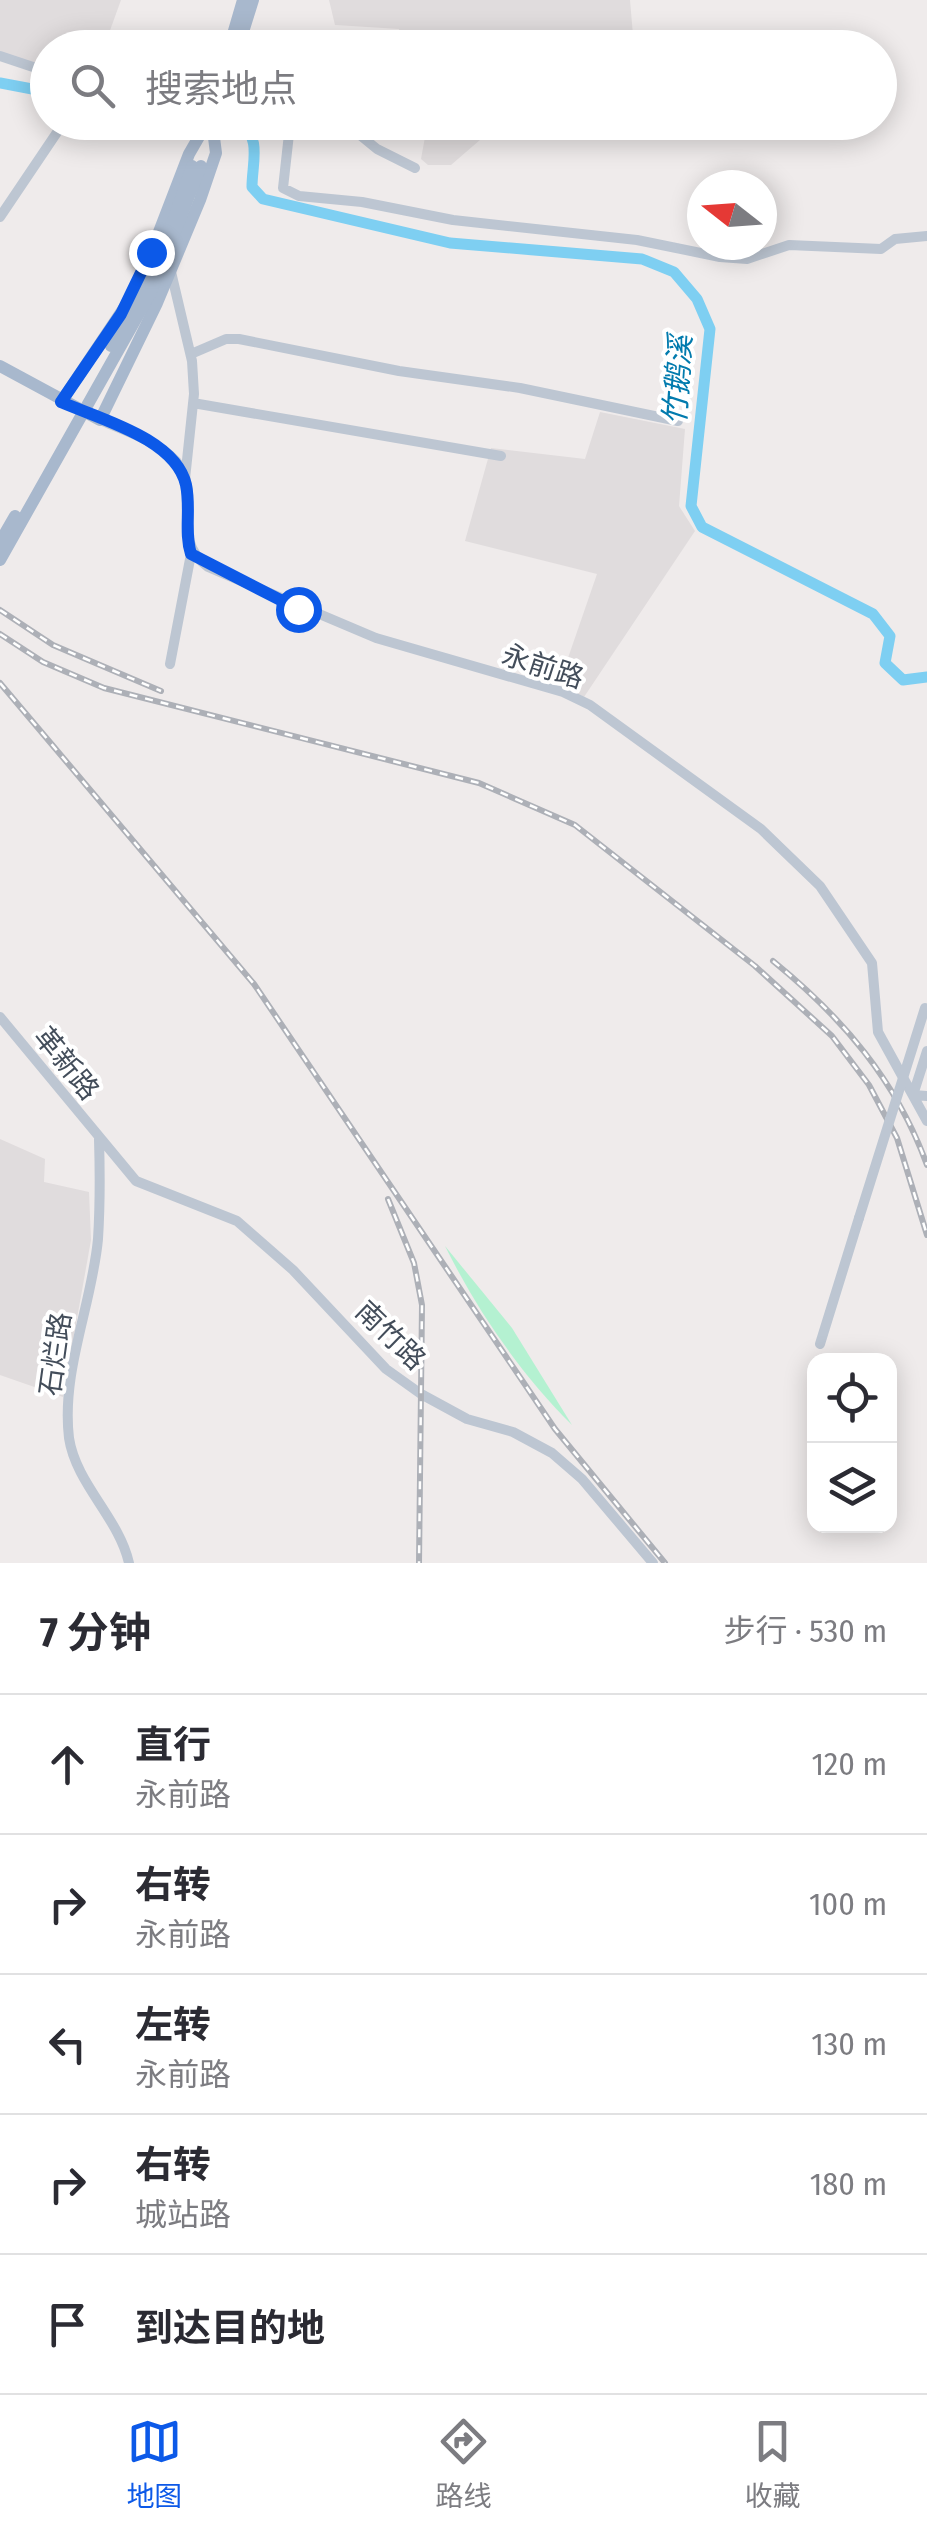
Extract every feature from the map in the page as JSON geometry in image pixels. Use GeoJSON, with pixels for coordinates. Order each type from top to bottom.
{"type":"FeatureCollection","features":[{"type":"Feature","properties":{"kind":"main road"},"geometry":{"type":"LineString","coordinates":[[235,30],[244,0]]}},
{"type":"Feature","properties":{"kind":"main road"},"geometry":{"type":"LineString","coordinates":[[244,30],[253,0]]}},
{"type":"Feature","properties":{"kind":"main road"},"geometry":{"type":"LineString","coordinates":[[61,402],[135,288],[188,154],[199,140]]}},
{"type":"Feature","properties":{"kind":"main road"},"geometry":{"type":"LineString","coordinates":[[0,560],[150,294],[205,140]]}},
{"type":"Feature","properties":{"kind":"main road"},"geometry":{"type":"LineString","coordinates":[[0,366],[100,420],[171,272],[216,153],[213,140]]}},
{"type":"Feature","properties":{"kind":"main road"},"geometry":{"type":"LineString","coordinates":[[0,542],[142,289],[196,166]]}},
{"type":"Feature","properties":{"kind":"street"},"geometry":{"type":"LineString","coordinates":[[0,56],[30,66]]}},
{"type":"Feature","properties":{"kind":"street"},"geometry":{"type":"LineString","coordinates":[[0,217],[52,140]]}},
{"type":"Feature","properties":{"kind":"street"},"geometry":{"type":"LineString","coordinates":[[286,140],[284,188],[299,196],[362,202],[453,220],[637,240],[720,257],[747,258],[789,245],[881,249],[894,239],[927,236]]}},
{"type":"Feature","properties":{"kind":"street"},"geometry":{"type":"LineString","coordinates":[[365,140],[415,168]]}},
{"type":"Feature","properties":{"kind":"street"},"geometry":{"type":"LineString","coordinates":[[170,664],[191,554],[185,480],[194,403],[190,354],[171,272]]}},
{"type":"Feature","properties":{"kind":"street"},"geometry":{"type":"LineString","coordinates":[[190,354],[226,339],[240,339],[399,371],[520,388],[678,421]]}},
{"type":"Feature","properties":{"kind":"street"},"geometry":{"type":"LineString","coordinates":[[194,403],[501,456]]}},
{"type":"Feature","properties":{"kind":"street"},"geometry":{"type":"LineString","coordinates":[[100,420],[160,449],[176,461],[185,480]]}},
{"type":"Feature","properties":{"kind":"street","name":"永前路"},"geometry":{"type":"LineString","coordinates":[[191,554],[298,609],[376,638],[563,692],[590,705],[761,829],[820,886],[872,963],[878,1032],[927,1121]]}},
{"type":"Feature","properties":{"kind":"street"},"geometry":{"type":"LineString","coordinates":[[820,1344],[926,1006]]}},
{"type":"Feature","properties":{"kind":"street","name":"革新路"},"geometry":{"type":"LineString","coordinates":[[0,1018],[98,1138]]}},
{"type":"Feature","properties":{"kind":"street"},"geometry":{"type":"LineString","coordinates":[[927,1052],[913,1095],[927,1096]]}},
{"type":"Feature","properties":{"kind":"street","name":"石烂路"},"geometry":{"type":"LineString","coordinates":[[98,1138],[98,1240],[69,1393],[70,1441],[85,1480],[113,1520],[130,1563]]}},
{"type":"Feature","properties":{"kind":"street","name":"南竹路"},"geometry":{"type":"LineString","coordinates":[[98,1138],[136,1181],[237,1221],[292,1269],[386,1369],[467,1419],[513,1432],[552,1452],[582,1479],[653,1563]]}},
{"type":"Feature","properties":{"kind":"shaded area"},"geometry":{"type":"Polygon","coordinates":[[[0,0],[121,0],[110,30],[30,30],[30,62],[0,53],[0,0]]]}},
{"type":"Feature","properties":{"kind":"shaded area"},"geometry":{"type":"Polygon","coordinates":[[[329,0],[630,0],[633,30],[399,30],[335,25],[329,0]]]}},
{"type":"Feature","properties":{"kind":"shaded area"},"geometry":{"type":"Polygon","coordinates":[[[424,140],[480,140],[451,165],[428,165],[421,159],[424,140]]]}},
{"type":"Feature","properties":{"kind":"shaded area"},"geometry":{"type":"Polygon","coordinates":[[[600,412],[685,429],[679,506],[695,531],[584,697],[559,684],[597,574],[465,541],[491,448],[585,459],[600,412]]]}},
{"type":"Feature","properties":{"kind":"shaded area"},"geometry":{"type":"Polygon","coordinates":[[[0,1139],[45,1159],[44,1182],[89,1192],[91,1240],[63,1397],[0,1375],[0,1139]]]}},
{"type":"Feature","properties":{"kind":"green space"},"geometry":{"type":"Polygon","coordinates":[[[445,1246],[512,1328],[572,1425],[501,1340],[445,1246]]]}},
{"type":"Feature","properties":{"kind":"waterway","name":"竹鹅溪"},"geometry":{"type":"LineString","coordinates":[[0,83],[30,89]]}},
{"type":"Feature","properties":{"kind":"waterway","name":"竹鹅溪"},"geometry":{"type":"LineString","coordinates":[[252,140],[252,187],[263,199],[450,243],[642,259],[674,272],[697,299],[710,329],[691,506],[702,527],[873,614],[890,636],[885,663],[903,680],[927,677]]}},
{"type":"Feature","properties":{"kind":"railway"},"geometry":{"type":"LineString","coordinates":[[0,610],[53,645],[161,691]]}},
{"type":"Feature","properties":{"kind":"railway"},"geometry":{"type":"LineString","coordinates":[[0,634],[43,662],[104,688],[479,783],[575,825],[755,966],[832,1036],[869,1085],[897,1138],[927,1235]]}},
{"type":"Feature","properties":{"kind":"railway"},"geometry":{"type":"LineString","coordinates":[[0,683],[254,984],[555,1429],[665,1563]]}},
{"type":"Feature","properties":{"kind":"railway"},"geometry":{"type":"LineString","coordinates":[[773,961],[822,1005],[865,1052],[900,1105],[927,1165]]}},
{"type":"Feature","properties":{"kind":"railway"},"geometry":{"type":"LineString","coordinates":[[388,1199],[414,1263],[422,1305],[419,1563]]}},
{"type":"Feature","properties":{"kind":"route"},"geometry":{"type":"LineString","coordinates":[[151,252],[121,314],[61,402],[160,449],[176,461],[185,480],[190,509],[187,542],[191,554],[298,609]]}}]}
